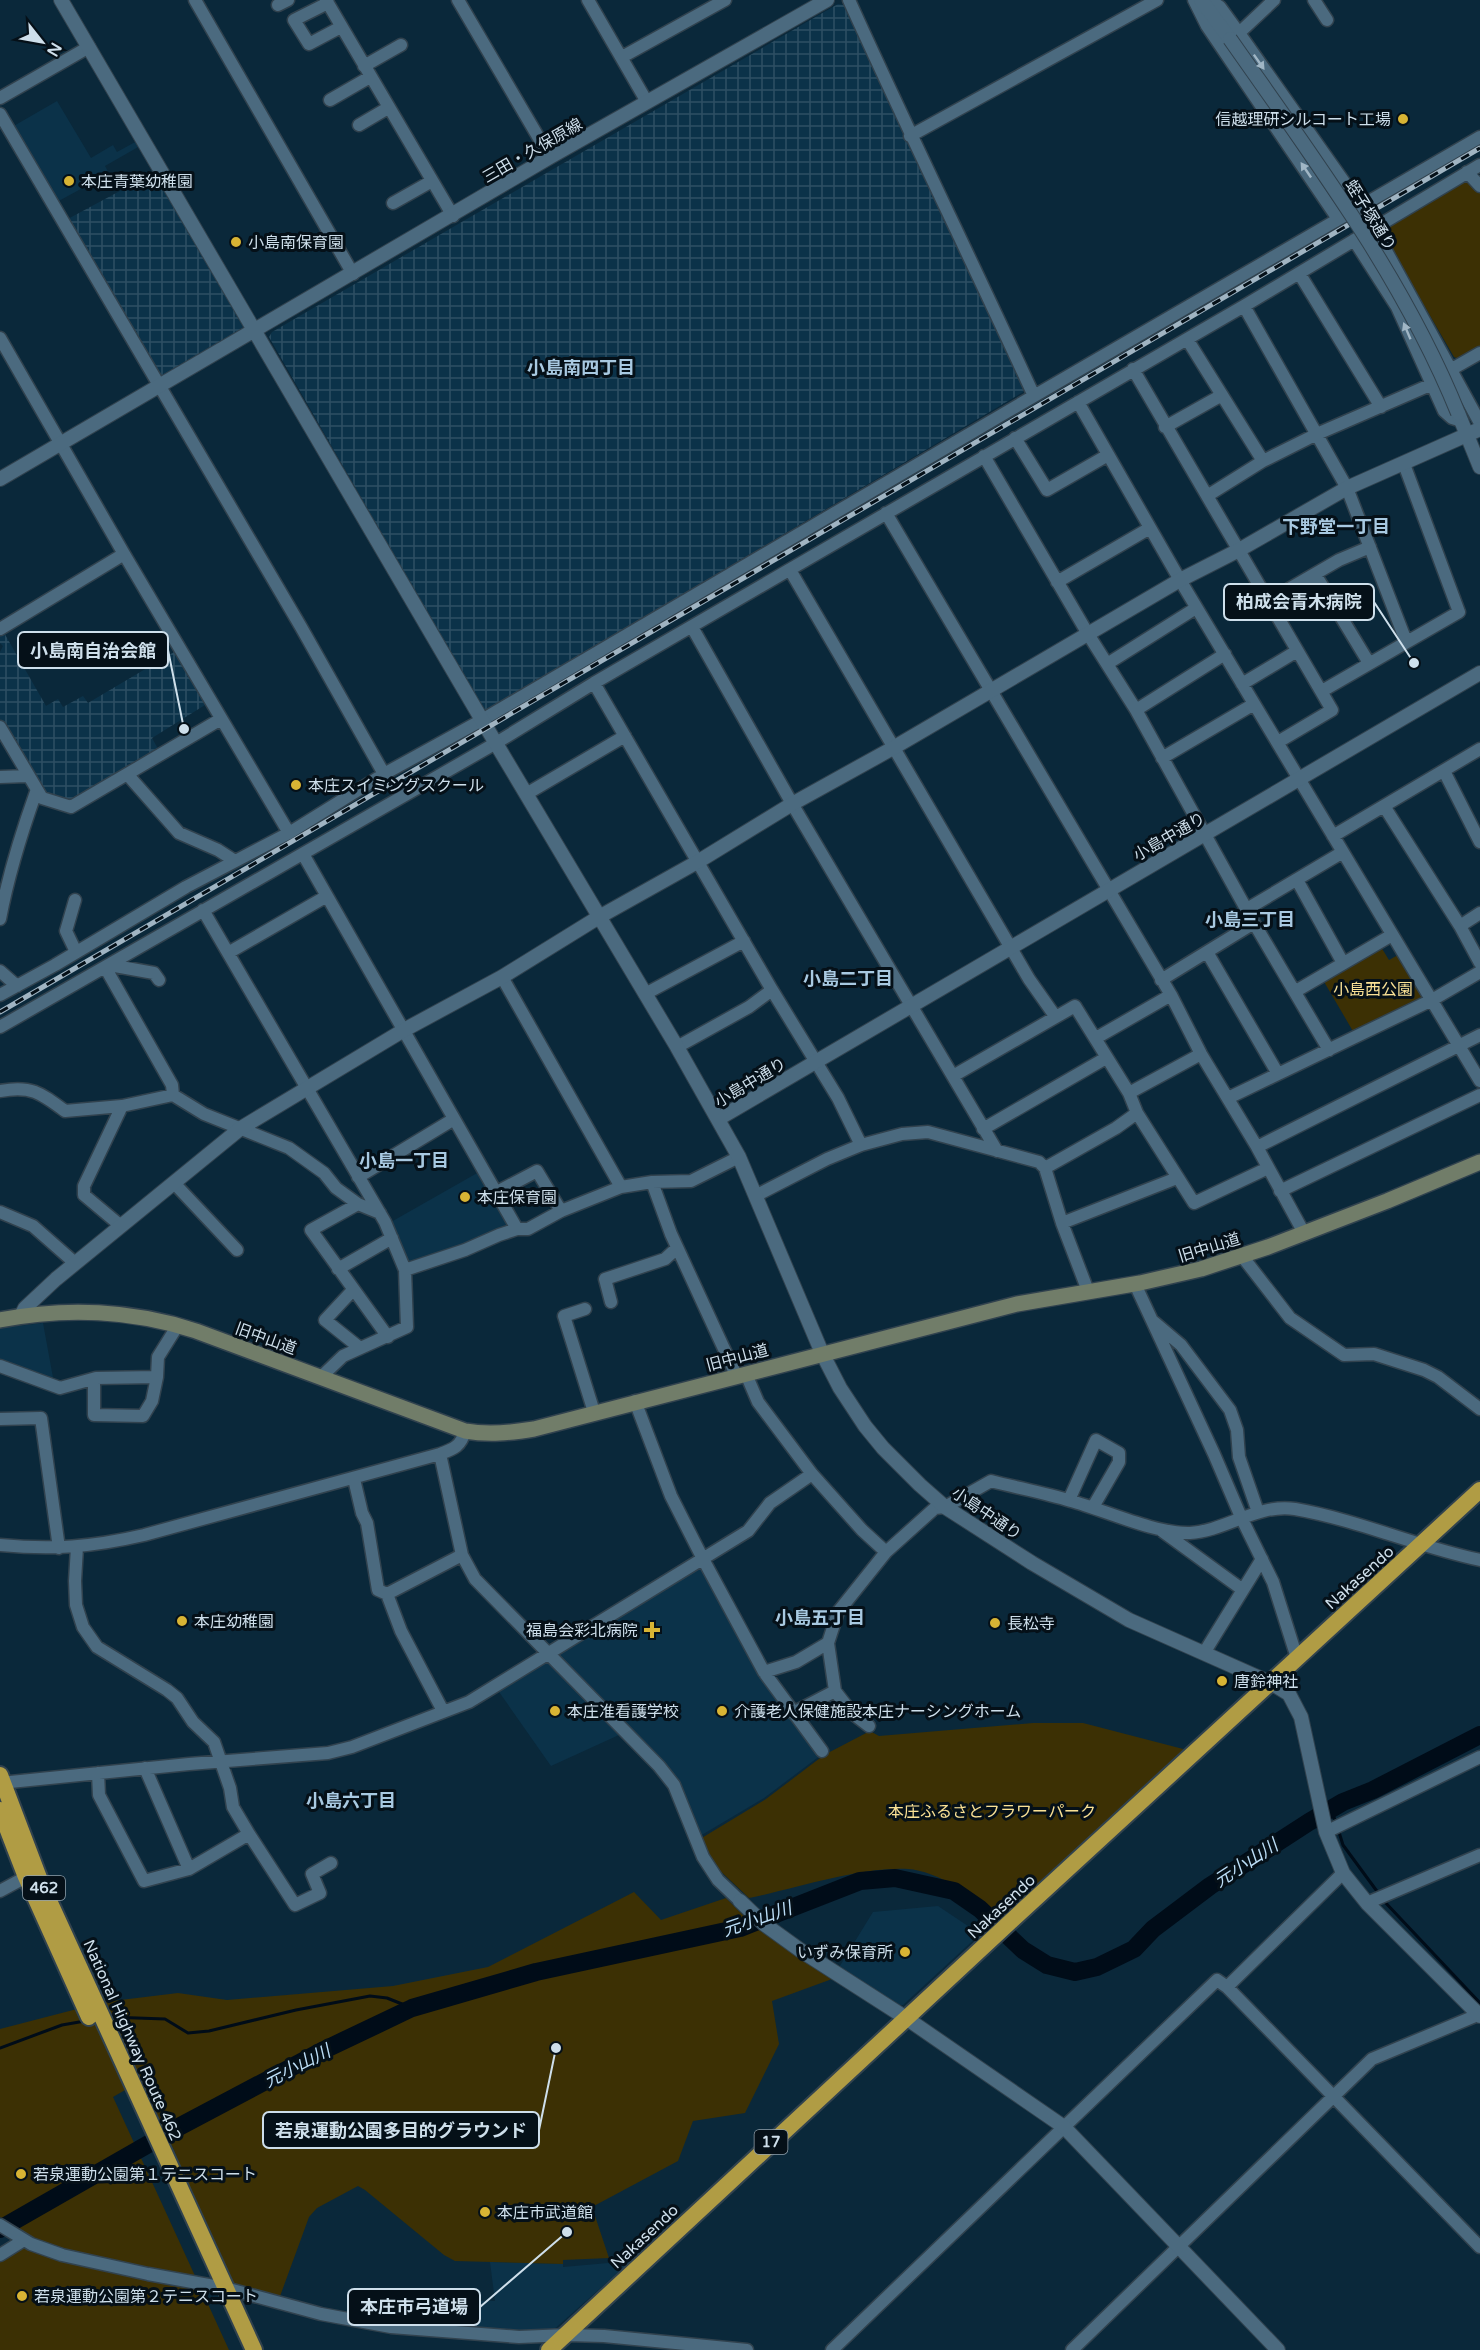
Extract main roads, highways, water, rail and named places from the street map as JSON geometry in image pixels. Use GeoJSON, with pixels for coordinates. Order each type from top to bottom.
{"type":"FeatureCollection","features":[{"type":"Feature","properties":{"kind":"highway","name":"Nakasendo"},"geometry":{"type":"LineString","coordinates":[[549,2350],[647,2257],[1480,1490]]}},
{"type":"Feature","properties":{"kind":"highway","name":"National Highway Route 462"},"geometry":{"type":"LineString","coordinates":[[1,1780],[41,1883],[81,1967],[88,2000]]}},
{"type":"Feature","properties":{"kind":"highway","name":"National Highway Route 462"},"geometry":{"type":"LineString","coordinates":[[0,1810],[26,1877],[88,2000],[219,2287],[254,2350]]}},
{"type":"Feature","properties":{"kind":"highway","name":"National Highway Route 462"},"geometry":{"type":"LineString","coordinates":[[219,2287],[242,2350]]}},
{"type":"Feature","properties":{"kind":"main road","name":"旧中山道"},"geometry":{"type":"LineString","coordinates":[[0,1320],[48,1313],[110,1314],[178,1325],[465,1431],[507,1434],[534,1429],[635,1401],[1017,1304],[1135,1284],[1201,1269],[1304,1233],[1480,1162]]}},
{"type":"Feature","properties":{"kind":"waterway","name":"元小山川"},"geometry":{"type":"LineString","coordinates":[[0,2229],[173,2130],[324,2050],[412,2008],[536,1972],[740,1928],[860,1881],[895,1878],[954,1891],[980,1909],[1023,1950],[1047,1965],[1075,1972],[1097,1967],[1134,1949],[1153,1929],[1210,1886],[1309,1822],[1343,1802],[1373,1790],[1480,1735]]}},
{"type":"Feature","properties":{"kind":"waterway"},"geometry":{"type":"LineString","coordinates":[[1331,1809],[1336,1823]]}},
{"type":"Feature","properties":{"kind":"waterway"},"geometry":{"type":"LineString","coordinates":[[1338,1829],[1343,1845],[1379,1894]]}},
{"type":"Feature","properties":{"kind":"waterway"},"geometry":{"type":"LineString","coordinates":[[1383,1900],[1480,2003]]}},
{"type":"Feature","properties":{"kind":"waterway"},"geometry":{"type":"LineString","coordinates":[[109,2017],[165,2019],[188,2033],[209,2031],[296,2010],[370,1996],[387,1998],[412,2008]]}},
{"type":"Feature","properties":{"kind":"waterway"},"geometry":{"type":"LineString","coordinates":[[0,2048],[62,2025],[85,2021]]}},
{"type":"Feature","properties":{"kind":"railway"},"geometry":{"type":"LineString","coordinates":[[0,1012],[1480,148]]}},
{"type":"Feature","properties":{"kind":"place","name":"信越理研シルコート工場"},"geometry":{"type":"Point","coordinates":[1403,119]}},
{"type":"Feature","properties":{"kind":"place","name":"本庄青葉幼稚園"},"geometry":{"type":"Point","coordinates":[69,181]}},
{"type":"Feature","properties":{"kind":"place","name":"小島南保育園"},"geometry":{"type":"Point","coordinates":[236,242]}},
{"type":"Feature","properties":{"kind":"place","name":"柏成会青木病院"},"geometry":{"type":"Point","coordinates":[1414,663]}},
{"type":"Feature","properties":{"kind":"place","name":"小島南自治会館"},"geometry":{"type":"Point","coordinates":[184,729]}},
{"type":"Feature","properties":{"kind":"place","name":"本庄スイミングスクール"},"geometry":{"type":"Point","coordinates":[296,785]}},
{"type":"Feature","properties":{"kind":"place","name":"本庄保育園"},"geometry":{"type":"Point","coordinates":[465,1197]}},
{"type":"Feature","properties":{"kind":"place","name":"本庄幼稚園"},"geometry":{"type":"Point","coordinates":[182,1621]}},
{"type":"Feature","properties":{"kind":"place","name":"長松寺"},"geometry":{"type":"Point","coordinates":[995,1623]}},
{"type":"Feature","properties":{"kind":"place","name":"福島会彩北病院"},"geometry":{"type":"Point","coordinates":[652,1630]}},
{"type":"Feature","properties":{"kind":"place","name":"唐鈴神社"},"geometry":{"type":"Point","coordinates":[1222,1681]}},
{"type":"Feature","properties":{"kind":"place","name":"本庄准看護学校"},"geometry":{"type":"Point","coordinates":[555,1711]}},
{"type":"Feature","properties":{"kind":"place","name":"介護老人保健施設本庄ナーシングホーム"},"geometry":{"type":"Point","coordinates":[722,1711]}},
{"type":"Feature","properties":{"kind":"place","name":"いずみ保育所"},"geometry":{"type":"Point","coordinates":[905,1952]}},
{"type":"Feature","properties":{"kind":"place","name":"若泉運動公園多目的グラウンド"},"geometry":{"type":"Point","coordinates":[556,2048]}},
{"type":"Feature","properties":{"kind":"place","name":"若泉運動公園第１テニスコート"},"geometry":{"type":"Point","coordinates":[21,2174]}},
{"type":"Feature","properties":{"kind":"place","name":"本庄市武道館"},"geometry":{"type":"Point","coordinates":[485,2212]}},
{"type":"Feature","properties":{"kind":"place","name":"本庄市弓道場"},"geometry":{"type":"Point","coordinates":[567,2232]}},
{"type":"Feature","properties":{"kind":"place","name":"若泉運動公園第２テニスコート"},"geometry":{"type":"Point","coordinates":[22,2296]}},
{"type":"Feature","properties":{"kind":"district","name":"小島南四丁目"},"geometry":{"type":"Point","coordinates":[581,368]}},
{"type":"Feature","properties":{"kind":"district","name":"下野堂一丁目"},"geometry":{"type":"Point","coordinates":[1336,527]}},
{"type":"Feature","properties":{"kind":"district","name":"小島三丁目"},"geometry":{"type":"Point","coordinates":[1250,920]}},
{"type":"Feature","properties":{"kind":"district","name":"小島二丁目"},"geometry":{"type":"Point","coordinates":[848,979]}},
{"type":"Feature","properties":{"kind":"district","name":"小島一丁目"},"geometry":{"type":"Point","coordinates":[404,1161]}},
{"type":"Feature","properties":{"kind":"district","name":"小島五丁目"},"geometry":{"type":"Point","coordinates":[820,1618]}},
{"type":"Feature","properties":{"kind":"district","name":"小島六丁目"},"geometry":{"type":"Point","coordinates":[351,1801]}},
{"type":"Feature","properties":{"kind":"park label","name":"小島西公園"},"geometry":{"type":"Point","coordinates":[1373,989]}},
{"type":"Feature","properties":{"kind":"park label","name":"本庄ふるさとフラワーパーク"},"geometry":{"type":"Point","coordinates":[992,1811]}}]}
